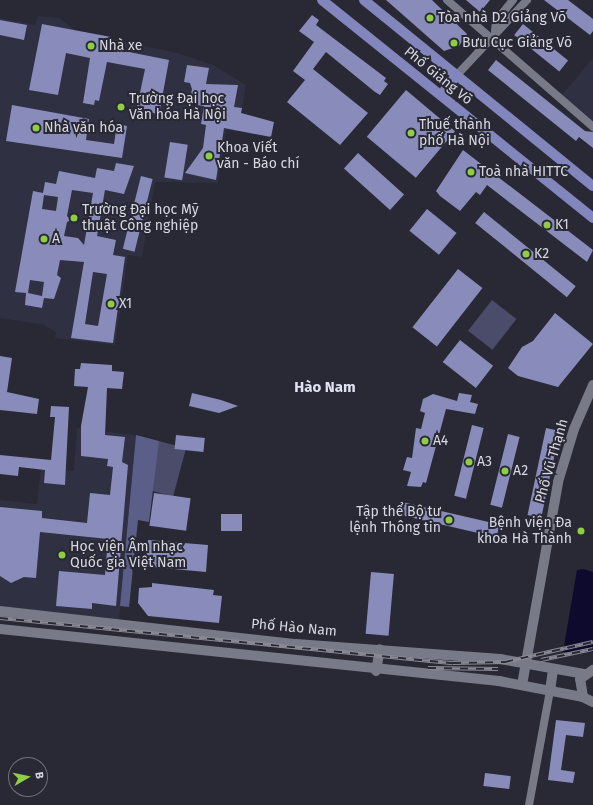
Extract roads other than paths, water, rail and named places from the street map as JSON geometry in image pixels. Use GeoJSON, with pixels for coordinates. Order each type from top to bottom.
{"type":"FeatureCollection","features":[{"type":"Feature","properties":{"kind":"main road","name":"Phố Giảng Võ"},"geometry":{"type":"LineString","coordinates":[[322,0],[593,218]]}},
{"type":"Feature","properties":{"kind":"main road","name":"Phố Giảng Võ"},"geometry":{"type":"LineString","coordinates":[[364,0],[593,186]]}},
{"type":"Feature","properties":{"kind":"main road"},"geometry":{"type":"LineString","coordinates":[[441,95],[456,76]]}},
{"type":"Feature","properties":{"kind":"main road","name":"Phố Vũ Thạnh"},"geometry":{"type":"LineString","coordinates":[[522,685],[558,482],[574,429],[593,385]]}},
{"type":"Feature","properties":{"kind":"main road","name":"Phố Hào Nam"},"geometry":{"type":"LineString","coordinates":[[0,611],[224,636],[380,649],[526,664],[553,670],[589,672]]}},
{"type":"Feature","properties":{"kind":"main road"},"geometry":{"type":"LineString","coordinates":[[70,638],[72,620]]}},
{"type":"Feature","properties":{"kind":"main road"},"geometry":{"type":"LineString","coordinates":[[0,629],[376,671],[522,685],[583,697],[593,702]]}},
{"type":"Feature","properties":{"kind":"main road"},"geometry":{"type":"LineString","coordinates":[[223,653],[224,636]]}},
{"type":"Feature","properties":{"kind":"main road"},"geometry":{"type":"LineString","coordinates":[[376,671],[380,649]]}},
{"type":"Feature","properties":{"kind":"main road"},"geometry":{"type":"LineString","coordinates":[[550,691],[553,670]]}},
{"type":"Feature","properties":{"kind":"main road","name":"Phố Hào Nam"},"geometry":{"type":"LineString","coordinates":[[583,697],[579,683],[589,672]]}},
{"type":"Feature","properties":{"kind":"street"},"geometry":{"type":"LineString","coordinates":[[447,0],[492,34],[593,127]]}},
{"type":"Feature","properties":{"kind":"street"},"geometry":{"type":"LineString","coordinates":[[492,34],[496,21],[513,0]]}},
{"type":"Feature","properties":{"kind":"street"},"geometry":{"type":"LineString","coordinates":[[456,76],[492,34],[503,28],[527,0]]}},
{"type":"Feature","properties":{"kind":"street"},"geometry":{"type":"LineString","coordinates":[[529,805],[550,691]]}},
{"type":"Feature","properties":{"kind":"railway"},"geometry":{"type":"LineString","coordinates":[[0,618],[453,663],[505,662],[593,642]]}},
{"type":"Feature","properties":{"kind":"railway"},"geometry":{"type":"LineString","coordinates":[[541,660],[593,649]]}},
{"type":"Feature","properties":{"kind":"railway"},"geometry":{"type":"LineString","coordinates":[[428,668],[498,669]]}},
{"type":"Feature","properties":{"kind":"place","name":"Tòa nhà D2 Giảng Võ"},"geometry":{"type":"Point","coordinates":[430,18]}},
{"type":"Feature","properties":{"kind":"place","name":"Bưu Cục Giảng Võ"},"geometry":{"type":"Point","coordinates":[454,43]}},
{"type":"Feature","properties":{"kind":"place","name":"Nhà xe"},"geometry":{"type":"Point","coordinates":[91,46]}},
{"type":"Feature","properties":{"kind":"place","name":"Trường Đại học Văn hóa Hà Nội"},"geometry":{"type":"Point","coordinates":[121,107]}},
{"type":"Feature","properties":{"kind":"place","name":"Nhà văn hóa"},"geometry":{"type":"Point","coordinates":[36,128]}},
{"type":"Feature","properties":{"kind":"place","name":"Thuế thành phố Hà Nội"},"geometry":{"type":"Point","coordinates":[411,133]}},
{"type":"Feature","properties":{"kind":"place","name":"Khoa Viết văn - Báo chí"},"geometry":{"type":"Point","coordinates":[209,156]}},
{"type":"Feature","properties":{"kind":"place","name":"Toà nhà HITTC"},"geometry":{"type":"Point","coordinates":[471,172]}},
{"type":"Feature","properties":{"kind":"place","name":"Trường Đại học Mỹ thuật Công nghiệp"},"geometry":{"type":"Point","coordinates":[74,218]}},
{"type":"Feature","properties":{"kind":"place","name":"K1"},"geometry":{"type":"Point","coordinates":[547,225]}},
{"type":"Feature","properties":{"kind":"place","name":"A"},"geometry":{"type":"Point","coordinates":[44,239]}},
{"type":"Feature","properties":{"kind":"place","name":"K2"},"geometry":{"type":"Point","coordinates":[526,254]}},
{"type":"Feature","properties":{"kind":"place","name":"X1"},"geometry":{"type":"Point","coordinates":[111,304]}},
{"type":"Feature","properties":{"kind":"place","name":"A4"},"geometry":{"type":"Point","coordinates":[425,441]}},
{"type":"Feature","properties":{"kind":"place","name":"A3"},"geometry":{"type":"Point","coordinates":[469,462]}},
{"type":"Feature","properties":{"kind":"place","name":"A2"},"geometry":{"type":"Point","coordinates":[505,471]}},
{"type":"Feature","properties":{"kind":"place","name":"Tập thể Bộ tư lệnh Thông tin"},"geometry":{"type":"Point","coordinates":[449,520]}},
{"type":"Feature","properties":{"kind":"place","name":"Bệnh viện Đa khoa Hà Thành"},"geometry":{"type":"Point","coordinates":[581,531]}},
{"type":"Feature","properties":{"kind":"place","name":"Học viện Âm nhạc Quốc gia Việt Nam"},"geometry":{"type":"Point","coordinates":[62,555]}},
{"type":"Feature","properties":{"kind":"district","name":"Hào Nam"},"geometry":{"type":"Point","coordinates":[325,388]}}]}
